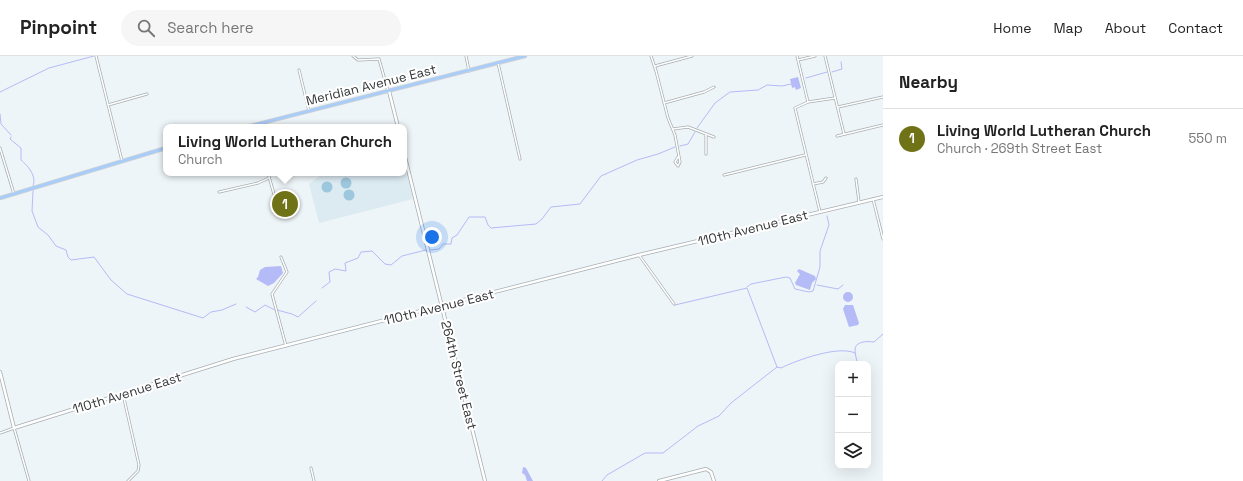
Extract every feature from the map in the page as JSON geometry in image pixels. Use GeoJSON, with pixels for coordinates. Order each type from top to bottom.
{"type":"FeatureCollection","features":[{"type":"Feature","properties":{"kind":"main road","name":"Meridian Avenue East"},"geometry":{"type":"LineString","coordinates":[[262,124],[525,56]]}},
{"type":"Feature","properties":{"kind":"main road"},"geometry":{"type":"LineString","coordinates":[[0,198],[163,149]]}},
{"type":"Feature","properties":{"kind":"street"},"geometry":{"type":"LineString","coordinates":[[96,56],[122,161]]}},
{"type":"Feature","properties":{"kind":"street"},"geometry":{"type":"LineString","coordinates":[[353,56],[358,60],[379,59],[397,124]]}},
{"type":"Feature","properties":{"kind":"street"},"geometry":{"type":"LineString","coordinates":[[466,56],[469,71]]}},
{"type":"Feature","properties":{"kind":"street"},"geometry":{"type":"LineString","coordinates":[[651,56],[668,118],[673,129],[678,157]]}},
{"type":"Feature","properties":{"kind":"street"},"geometry":{"type":"LineString","coordinates":[[654,66],[692,56]]}},
{"type":"Feature","properties":{"kind":"street"},"geometry":{"type":"LineString","coordinates":[[797,56],[808,102]]}},
{"type":"Feature","properties":{"kind":"street"},"geometry":{"type":"LineString","coordinates":[[798,60],[815,56]]}},
{"type":"Feature","properties":{"kind":"street"},"geometry":{"type":"LineString","coordinates":[[825,56],[844,134]]}},
{"type":"Feature","properties":{"kind":"street"},"geometry":{"type":"LineString","coordinates":[[498,63],[520,160]]}},
{"type":"Feature","properties":{"kind":"street"},"geometry":{"type":"LineString","coordinates":[[299,70],[309,111]]}},
{"type":"Feature","properties":{"kind":"street"},"geometry":{"type":"LineString","coordinates":[[664,103],[704,92],[714,87]]}},
{"type":"Feature","properties":{"kind":"street"},"geometry":{"type":"LineString","coordinates":[[108,106],[147,94]]}},
{"type":"Feature","properties":{"kind":"street"},"geometry":{"type":"LineString","coordinates":[[838,107],[883,97]]}},
{"type":"Feature","properties":{"kind":"street"},"geometry":{"type":"LineString","coordinates":[[820,212],[795,108],[808,102],[835,98]]}},
{"type":"Feature","properties":{"kind":"street"},"geometry":{"type":"LineString","coordinates":[[837,136],[883,125]]}},
{"type":"Feature","properties":{"kind":"street"},"geometry":{"type":"LineString","coordinates":[[673,129],[688,127],[714,137]]}},
{"type":"Feature","properties":{"kind":"street"},"geometry":{"type":"LineString","coordinates":[[706,135],[706,154]]}},
{"type":"Feature","properties":{"kind":"street"},"geometry":{"type":"LineString","coordinates":[[0,148],[14,194]]}},
{"type":"Feature","properties":{"kind":"street"},"geometry":{"type":"LineString","coordinates":[[724,175],[806,155]]}},
{"type":"Feature","properties":{"kind":"street","name":"264th Street East"},"geometry":{"type":"LineString","coordinates":[[407,164],[485,481]]}},
{"type":"Feature","properties":{"kind":"street"},"geometry":{"type":"LineString","coordinates":[[219,192],[258,183],[269,178],[279,212]]}},
{"type":"Feature","properties":{"kind":"street"},"geometry":{"type":"LineString","coordinates":[[813,184],[823,182],[826,178]]}},
{"type":"Feature","properties":{"kind":"street"},"geometry":{"type":"LineString","coordinates":[[856,179],[859,202]]}},
{"type":"Feature","properties":{"kind":"street","name":"110th Avenue East"},"geometry":{"type":"LineString","coordinates":[[0,433],[222,363],[639,255],[883,197]]}},
{"type":"Feature","properties":{"kind":"street"},"geometry":{"type":"LineString","coordinates":[[873,199],[883,239]]}},
{"type":"Feature","properties":{"kind":"street"},"geometry":{"type":"LineString","coordinates":[[639,255],[674,304]]}},
{"type":"Feature","properties":{"kind":"street"},"geometry":{"type":"LineString","coordinates":[[281,257],[287,272],[272,294],[286,346]]}},
{"type":"Feature","properties":{"kind":"street"},"geometry":{"type":"LineString","coordinates":[[0,372],[29,480],[25,481]]}},
{"type":"Feature","properties":{"kind":"street"},"geometry":{"type":"LineString","coordinates":[[123,394],[139,467],[138,471],[128,481]]}},
{"type":"Feature","properties":{"kind":"street"},"geometry":{"type":"LineString","coordinates":[[311,468],[314,481]]}},
{"type":"Feature","properties":{"kind":"street"},"geometry":{"type":"LineString","coordinates":[[659,481],[709,470],[714,481]]}},
{"type":"Feature","properties":{"kind":"shaded area"},"geometry":{"type":"Polygon","coordinates":[[[407,174],[413,199],[319,223],[309,184],[320,176],[407,176],[407,174]]]}},
{"type":"Feature","properties":{"kind":"shaded area"},"geometry":{"type":"Polygon","coordinates":[[[344,178],[348,178],[350,179],[350,187],[344,188],[341,185],[341,181],[344,178]]]}},
{"type":"Feature","properties":{"kind":"shaded area"},"geometry":{"type":"Polygon","coordinates":[[[325,182],[329,182],[331,183],[331,191],[325,192],[322,189],[322,185],[325,182]]]}},
{"type":"Feature","properties":{"kind":"shaded area"},"geometry":{"type":"Polygon","coordinates":[[[347,190],[351,190],[353,191],[353,199],[347,200],[344,197],[344,193],[347,190]]]}},
{"type":"Feature","properties":{"kind":"water"},"geometry":{"type":"Polygon","coordinates":[[[798,77],[801,88],[796,90],[795,87],[792,88],[790,79],[798,77]]]}},
{"type":"Feature","properties":{"kind":"water"},"geometry":{"type":"Polygon","coordinates":[[[281,266],[283,273],[274,283],[268,286],[256,279],[260,270],[265,267],[281,266]]]}},
{"type":"Feature","properties":{"kind":"water"},"geometry":{"type":"Polygon","coordinates":[[[799,269],[815,276],[816,279],[812,283],[810,290],[796,285],[795,283],[800,274],[797,271],[799,269]]]}},
{"type":"Feature","properties":{"kind":"water"},"geometry":{"type":"Polygon","coordinates":[[[846,292],[850,292],[852,293],[852,301],[846,302],[843,299],[843,295],[846,292]]]}},
{"type":"Feature","properties":{"kind":"water"},"geometry":{"type":"Polygon","coordinates":[[[845,305],[853,305],[859,323],[858,325],[849,327],[843,309],[845,305]]]}},
{"type":"Feature","properties":{"kind":"water"},"geometry":{"type":"Polygon","coordinates":[[[523,467],[526,468],[533,481],[527,481],[525,475],[522,473],[523,467]]]}},
{"type":"Feature","properties":{"kind":"waterway"},"geometry":{"type":"LineString","coordinates":[[0,92],[49,68],[94,56]]}},
{"type":"Feature","properties":{"kind":"waterway"},"geometry":{"type":"LineString","coordinates":[[832,72],[842,69],[841,62]]}},
{"type":"Feature","properties":{"kind":"waterway"},"geometry":{"type":"LineString","coordinates":[[806,78],[827,72]]}},
{"type":"Feature","properties":{"kind":"waterway"},"geometry":{"type":"LineString","coordinates":[[697,128],[715,103],[730,92],[758,90],[767,85],[782,86],[791,84]]}},
{"type":"Feature","properties":{"kind":"waterway"},"geometry":{"type":"LineString","coordinates":[[0,114],[1,124],[11,135]]}},
{"type":"Feature","properties":{"kind":"waterway"},"geometry":{"type":"LineString","coordinates":[[680,146],[688,144],[695,132]]}},
{"type":"Feature","properties":{"kind":"waterway"},"geometry":{"type":"LineString","coordinates":[[11,137],[10,139],[21,148],[21,160],[29,168],[33,175],[33,186]]}},
{"type":"Feature","properties":{"kind":"waterway"},"geometry":{"type":"LineString","coordinates":[[430,250],[439,249],[443,244],[451,244],[452,238],[457,235],[469,217],[485,217],[491,228],[536,224],[551,207],[580,204],[601,176],[637,160],[675,147]]}},
{"type":"Feature","properties":{"kind":"waterway"},"geometry":{"type":"LineString","coordinates":[[33,191],[32,211],[38,227],[48,235],[56,246],[66,250],[68,257],[71,260],[94,257],[111,280],[127,294],[203,318],[211,312],[222,310],[236,304]]}},
{"type":"Feature","properties":{"kind":"waterway"},"geometry":{"type":"LineString","coordinates":[[747,287],[751,284],[786,277],[790,278],[795,289],[809,292],[813,291],[820,267],[820,251],[829,225],[827,216]]}},
{"type":"Feature","properties":{"kind":"waterway"},"geometry":{"type":"LineString","coordinates":[[322,288],[330,282],[329,272],[335,269],[346,271],[345,263],[358,258],[361,252],[372,251],[385,264],[391,265],[402,256],[426,250]]}},
{"type":"Feature","properties":{"kind":"waterway"},"geometry":{"type":"LineString","coordinates":[[817,285],[838,289],[843,285]]}},
{"type":"Feature","properties":{"kind":"waterway"},"geometry":{"type":"LineString","coordinates":[[675,305],[747,288],[777,367]]}},
{"type":"Feature","properties":{"kind":"waterway"},"geometry":{"type":"LineString","coordinates":[[277,310],[298,317],[316,301]]}},
{"type":"Feature","properties":{"kind":"waterway"},"geometry":{"type":"LineString","coordinates":[[246,307],[255,312],[265,305],[275,310]]}},
{"type":"Feature","properties":{"kind":"waterway"},"geometry":{"type":"LineString","coordinates":[[857,361],[855,348],[857,345],[859,343],[874,342],[883,334]]}},
{"type":"Feature","properties":{"kind":"waterway"},"geometry":{"type":"LineString","coordinates":[[602,481],[607,475],[645,453],[663,453],[698,426],[719,416],[731,403],[777,367],[781,368],[797,361],[829,352],[848,351],[855,353]]}},
{"type":"Feature","properties":{"kind":"place","name":"Living World Lutheran Church"},"geometry":{"type":"Point","coordinates":[285,204]}}]}
